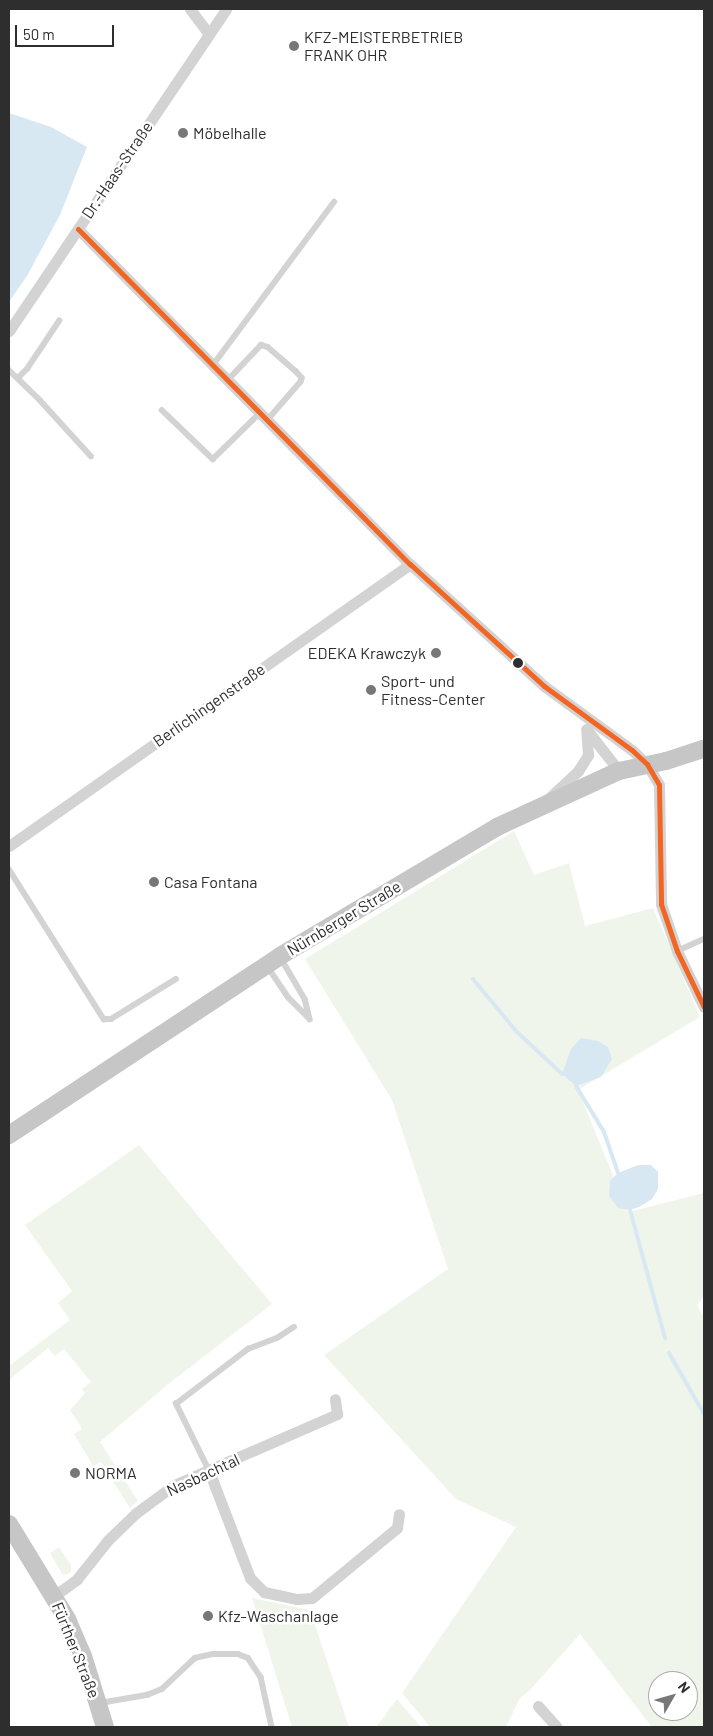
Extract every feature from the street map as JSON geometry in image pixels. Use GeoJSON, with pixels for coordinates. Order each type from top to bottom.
{"type":"FeatureCollection","features":[{"type":"Feature","properties":{"kind":"main road","name":"Nürnberger Straße"},"geometry":{"type":"LineString","coordinates":[[9,1136],[274,961],[464,845],[540,806],[619,771],[666,761],[704,749]]}},
{"type":"Feature","properties":{"kind":"main road","name":"Fürther Straße"},"geometry":{"type":"LineString","coordinates":[[9,1524],[54,1596],[83,1656],[105,1727]]}},
{"type":"Feature","properties":{"kind":"street"},"geometry":{"type":"LineString","coordinates":[[190,9],[209,34]]}},
{"type":"Feature","properties":{"kind":"street","name":"Dr.-Haas-Straße"},"geometry":{"type":"LineString","coordinates":[[9,331],[226,9]]}},
{"type":"Feature","properties":{"kind":"street"},"geometry":{"type":"LineString","coordinates":[[78,228],[410,564],[544,686],[633,751],[647,764],[659,785],[661,904],[677,951],[704,1008]]}},
{"type":"Feature","properties":{"kind":"street","name":"Berlichingenstraße"},"geometry":{"type":"LineString","coordinates":[[9,846],[410,564]]}},
{"type":"Feature","properties":{"kind":"street"},"geometry":{"type":"LineString","coordinates":[[574,709],[586,729],[619,771]]}},
{"type":"Feature","properties":{"kind":"street"},"geometry":{"type":"LineString","coordinates":[[540,806],[578,771],[588,755],[586,729]]}},
{"type":"Feature","properties":{"kind":"street","name":"Nasbachtal"},"geometry":{"type":"LineString","coordinates":[[54,1596],[77,1579],[108,1540],[136,1513],[174,1486],[210,1472],[337,1414],[335,1399]]}},
{"type":"Feature","properties":{"kind":"street"},"geometry":{"type":"LineString","coordinates":[[210,1472],[250,1578],[264,1592],[297,1599],[312,1598],[397,1528],[398,1514]]}},
{"type":"Feature","properties":{"kind":"street"},"geometry":{"type":"LineString","coordinates":[[538,1706],[557,1727]]}},
{"type":"Feature","properties":{"kind":"lane"},"geometry":{"type":"LineString","coordinates":[[213,365],[334,202]]}},
{"type":"Feature","properties":{"kind":"lane"},"geometry":{"type":"LineString","coordinates":[[18,378],[27,369],[59,321]]}},
{"type":"Feature","properties":{"kind":"lane"},"geometry":{"type":"LineString","coordinates":[[162,410],[213,460],[264,417],[301,382],[302,378],[268,347],[261,345],[228,380]]}},
{"type":"Feature","properties":{"kind":"lane"},"geometry":{"type":"LineString","coordinates":[[9,370],[91,456]]}},
{"type":"Feature","properties":{"kind":"lane"},"geometry":{"type":"LineString","coordinates":[[9,869],[104,1019],[111,1019],[176,979]]}},
{"type":"Feature","properties":{"kind":"lane"},"geometry":{"type":"LineString","coordinates":[[677,951],[704,939]]}},
{"type":"Feature","properties":{"kind":"lane"},"geometry":{"type":"LineString","coordinates":[[274,961],[305,999],[310,1019],[289,998],[274,961]]}},
{"type":"Feature","properties":{"kind":"lane"},"geometry":{"type":"LineString","coordinates":[[210,1472],[176,1404],[248,1349],[277,1338],[294,1327]]}},
{"type":"Feature","properties":{"kind":"lane"},"geometry":{"type":"LineString","coordinates":[[99,1703],[147,1695],[162,1689],[195,1658],[213,1654],[238,1654],[248,1658],[261,1677],[272,1727]]}},
{"type":"Feature","properties":{"kind":"shaded area"},"geometry":{"type":"Polygon","coordinates":[[[9,113],[51,127],[87,147],[60,215],[27,276],[9,302],[9,113]]]}},
{"type":"Feature","properties":{"kind":"shaded area"},"geometry":{"type":"Polygon","coordinates":[[[514,831],[534,875],[569,863],[585,926],[653,908],[700,1017],[578,1090],[628,1212],[704,1193],[704,1296],[697,1305],[704,1318],[704,1727],[652,1727],[580,1634],[530,1690],[520,1698],[506,1727],[430,1727],[402,1693],[516,1527],[456,1499],[324,1355],[448,1269],[392,1100],[305,959],[514,831]]]}},
{"type":"Feature","properties":{"kind":"shaded area"},"geometry":{"type":"Polygon","coordinates":[[[581,1038],[598,1041],[608,1047],[612,1059],[601,1077],[576,1086],[562,1074],[571,1049],[581,1038]]]}},
{"type":"Feature","properties":{"kind":"shaded area"},"geometry":{"type":"Polygon","coordinates":[[[139,1145],[272,1304],[167,1385],[100,1442],[138,1501],[130,1508],[101,1462],[93,1466],[74,1434],[82,1429],[70,1410],[85,1393],[82,1389],[91,1382],[64,1349],[55,1356],[48,1348],[9,1380],[9,1366],[70,1320],[58,1303],[72,1291],[25,1225],[139,1145]]]}},
{"type":"Feature","properties":{"kind":"shaded area"},"geometry":{"type":"Polygon","coordinates":[[[638,1165],[651,1165],[658,1172],[658,1189],[652,1199],[639,1207],[630,1210],[618,1208],[609,1196],[610,1181],[618,1173],[638,1165]]]}},
{"type":"Feature","properties":{"kind":"shaded area"},"geometry":{"type":"Polygon","coordinates":[[[59,1547],[71,1565],[71,1571],[66,1575],[62,1574],[50,1553],[59,1547]]]}},
{"type":"Feature","properties":{"kind":"shaded area"},"geometry":{"type":"Polygon","coordinates":[[[252,1598],[310,1610],[349,1727],[292,1727],[252,1598]]]}},
{"type":"Feature","properties":{"kind":"shaded area"},"geometry":{"type":"Polygon","coordinates":[[[397,1699],[421,1727],[376,1727],[397,1699]]]}},
{"type":"Feature","properties":{"kind":"waterway"},"geometry":{"type":"LineString","coordinates":[[473,979],[516,1031],[562,1074]]}},
{"type":"Feature","properties":{"kind":"waterway"},"geometry":{"type":"LineString","coordinates":[[576,1086],[604,1132],[618,1173]]}},
{"type":"Feature","properties":{"kind":"waterway"},"geometry":{"type":"LineString","coordinates":[[630,1210],[665,1338]]}},
{"type":"Feature","properties":{"kind":"waterway"},"geometry":{"type":"LineString","coordinates":[[669,1353],[704,1414]]}},
{"type":"Feature","properties":{"kind":"transit line"},"geometry":{"type":"LineString","coordinates":[[78,229],[410,564],[544,686],[633,751],[647,764],[659,785],[661,904],[677,951],[704,1007]]}},
{"type":"Feature","properties":{"kind":"place","name":"KFZ-MEISTERBETRIEB FRANK OHR"},"geometry":{"type":"Point","coordinates":[294,46]}},
{"type":"Feature","properties":{"kind":"place","name":"Möbelhalle"},"geometry":{"type":"Point","coordinates":[183,133]}},
{"type":"Feature","properties":{"kind":"place","name":"EDEKA Krawczyk"},"geometry":{"type":"Point","coordinates":[436,653]}},
{"type":"Feature","properties":{"kind":"place","name":"Sport- und Fitness-Center"},"geometry":{"type":"Point","coordinates":[371,690]}},
{"type":"Feature","properties":{"kind":"place","name":"Casa Fontana"},"geometry":{"type":"Point","coordinates":[154,882]}},
{"type":"Feature","properties":{"kind":"place","name":"NORMA"},"geometry":{"type":"Point","coordinates":[75,1473]}},
{"type":"Feature","properties":{"kind":"place","name":"Kfz-Waschanlage"},"geometry":{"type":"Point","coordinates":[208,1616]}}]}
